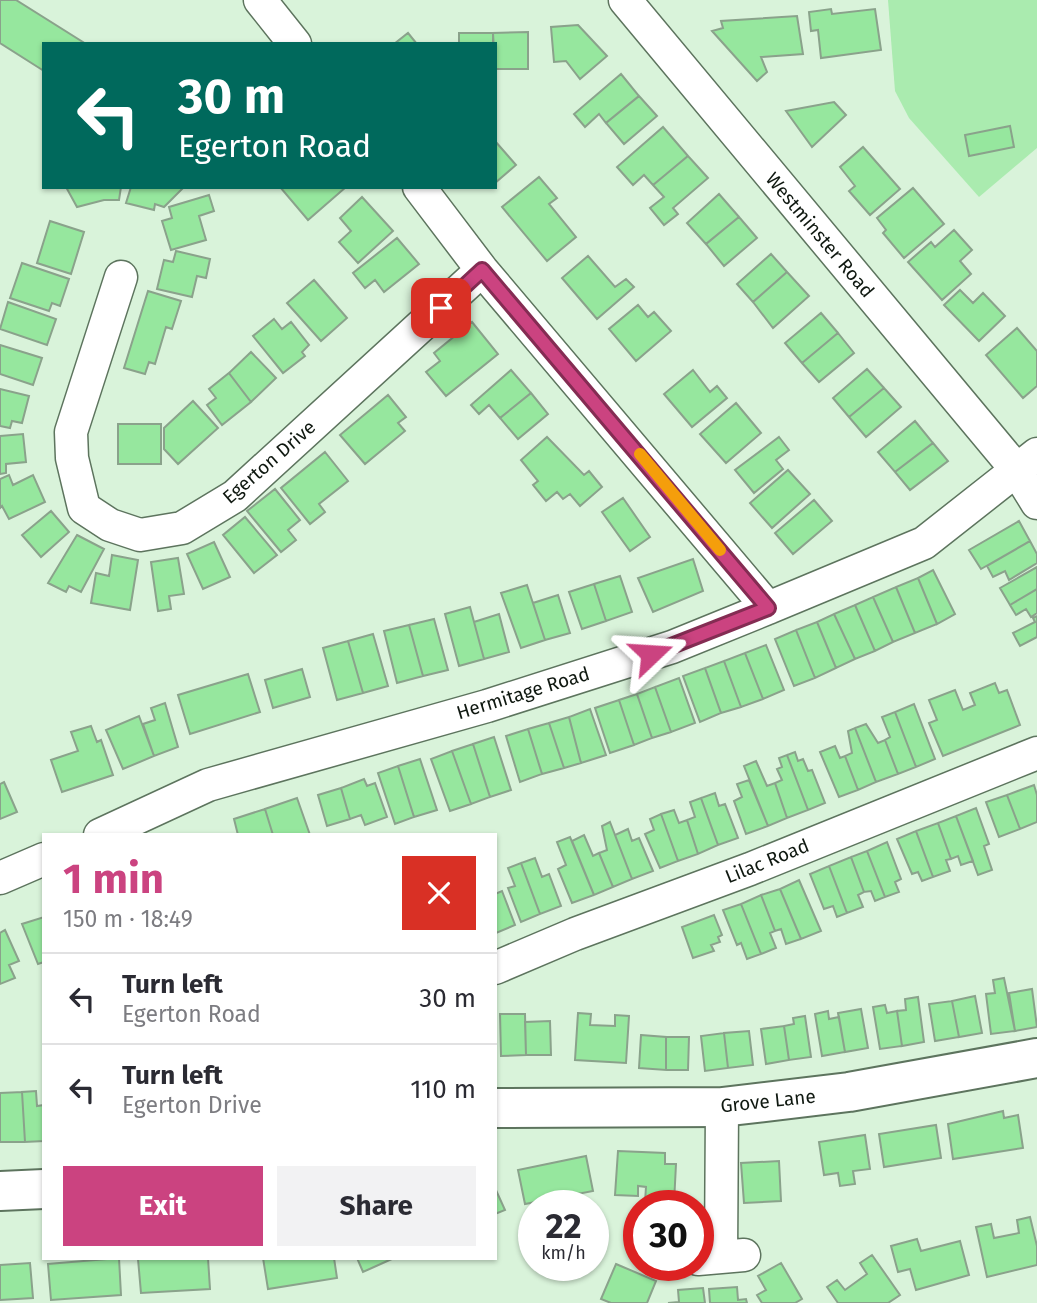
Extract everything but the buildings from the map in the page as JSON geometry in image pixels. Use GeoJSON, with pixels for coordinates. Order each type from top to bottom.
{"type":"FeatureCollection","features":[{"type":"Feature","properties":{"kind":"street"},"geometry":{"type":"LineString","coordinates":[[260,0],[293,42]]}},
{"type":"Feature","properties":{"kind":"street","name":"Westminster Road"},"geometry":{"type":"LineString","coordinates":[[625,0],[1027,462],[1037,503]]}},
{"type":"Feature","properties":{"kind":"street"},"geometry":{"type":"LineString","coordinates":[[421,189],[482,270],[768,608]]}},
{"type":"Feature","properties":{"kind":"street","name":"Egerton Drive"},"geometry":{"type":"LineString","coordinates":[[121,277],[71,432],[72,458],[85,508],[110,525],[139,535],[182,528],[235,496],[482,270]]}},
{"type":"Feature","properties":{"kind":"street","name":"Hermitage Road"},"geometry":{"type":"LineString","coordinates":[[104,833],[208,785],[487,706],[672,647],[924,543],[1027,462]]}},
{"type":"Feature","properties":{"kind":"street","name":"Lilac Road"},"geometry":{"type":"LineString","coordinates":[[497,967],[1037,753]]}},
{"type":"Feature","properties":{"kind":"street"},"geometry":{"type":"LineString","coordinates":[[0,878],[42,860]]}},
{"type":"Feature","properties":{"kind":"street","name":"Grove Lane"},"geometry":{"type":"LineString","coordinates":[[497,1108],[722,1107],[849,1092],[1037,1058]]}},
{"type":"Feature","properties":{"kind":"street"},"geometry":{"type":"LineString","coordinates":[[721,1257],[722,1107]]}},
{"type":"Feature","properties":{"kind":"street"},"geometry":{"type":"LineString","coordinates":[[0,1191],[42,1189]]}},
{"type":"Feature","properties":{"kind":"green space"},"geometry":{"type":"Polygon","coordinates":[[[888,0],[1037,0],[1037,148],[979,197],[909,118],[895,91],[888,0]]]}},
{"type":"Feature","properties":{"kind":"slow traffic"},"geometry":{"type":"LineString","coordinates":[[640,454],[720,550]]}},
{"type":"Feature","properties":{"kind":"route"},"geometry":{"type":"LineString","coordinates":[[441,308],[482,270],[639,452],[768,608],[651,654]]}}]}
